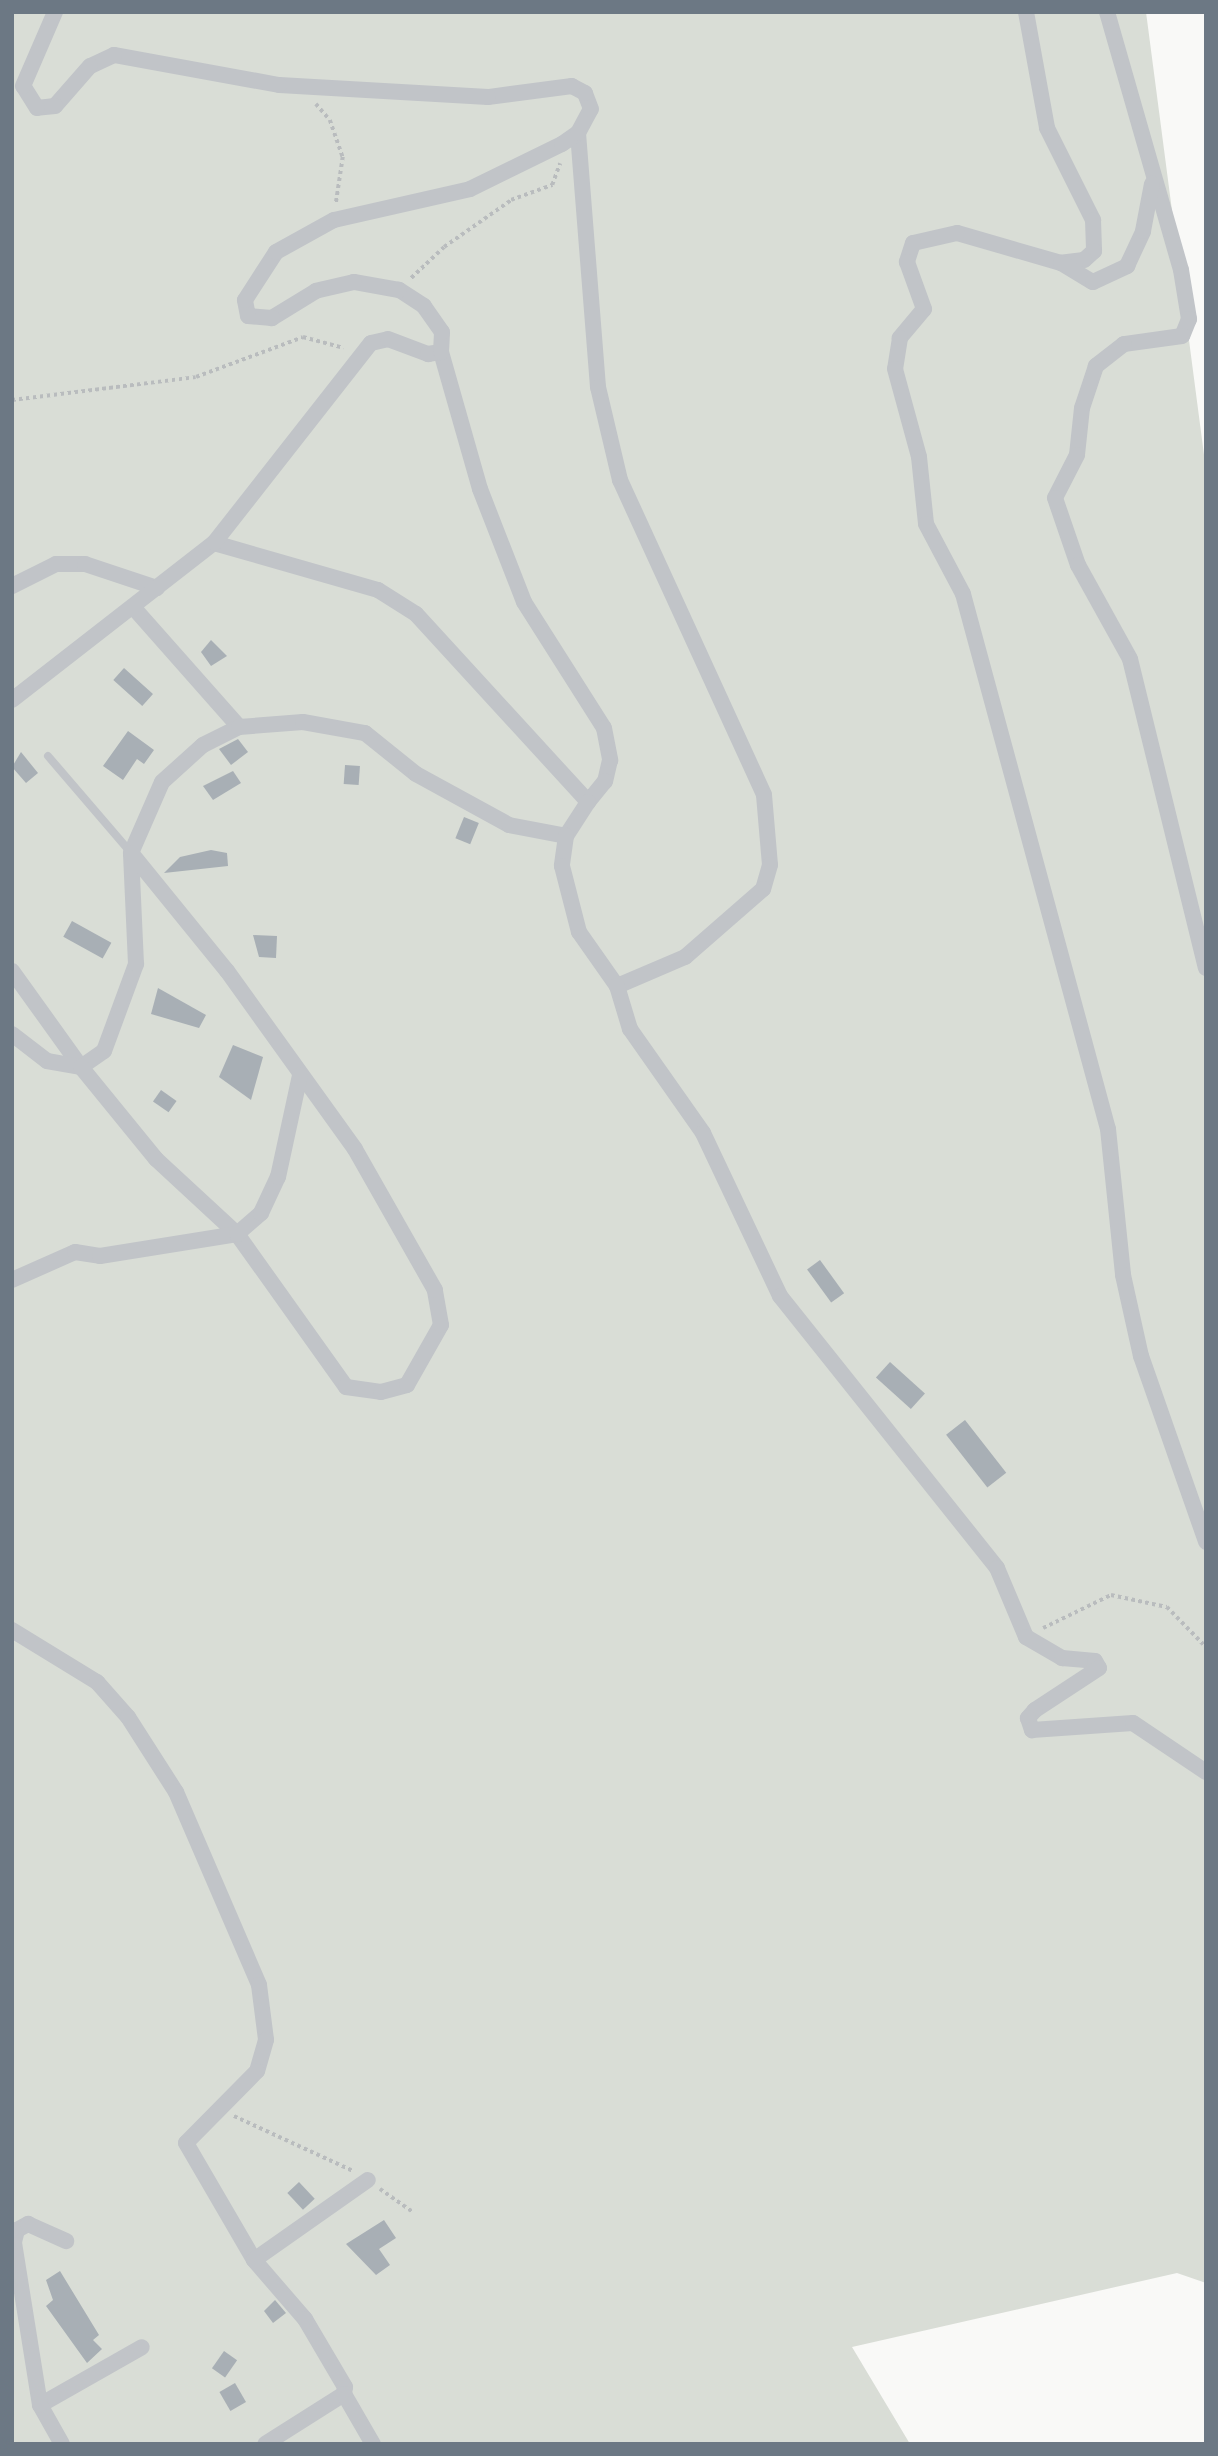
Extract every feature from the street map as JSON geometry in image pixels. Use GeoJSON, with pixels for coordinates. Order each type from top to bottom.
{"type":"FeatureCollection","features":[{"type":"Feature","properties":{"kind":"street"},"geometry":{"type":"LineString","coordinates":[[55,12],[23,86],[37,108],[55,106],[90,66],[114,55],[279,85],[488,97],[572,86],[585,93],[591,110],[578,133],[562,144],[470,189],[334,220],[276,252],[245,300],[248,316],[272,318],[316,291],[354,282],[399,290],[424,306],[436,323],[444,342],[440,352],[480,489],[524,602],[604,729],[610,760],[605,781],[566,836],[562,866],[579,932],[617,986],[630,1029],[703,1133],[780,1296],[997,1568],[1026,1637],[1062,1658],[1094,1661],[1099,1668],[1035,1710],[1028,1718],[1032,1730],[1133,1723],[1206,1772]]}},
{"type":"Feature","properties":{"kind":"street"},"geometry":{"type":"LineString","coordinates":[[1026,12],[1047,128],[1096,235],[1084,260],[1061,263]]}},
{"type":"Feature","properties":{"kind":"street"},"geometry":{"type":"LineString","coordinates":[[1107,12],[1152,182],[1181,270],[1189,319],[1182,336],[1124,344],[1096,366],[1082,408],[1077,455],[1055,498],[1078,565],[1130,659],[1206,968]]}},
{"type":"Feature","properties":{"kind":"street"},"geometry":{"type":"LineString","coordinates":[[578,133],[598,387],[620,480],[764,795],[770,865],[763,889],[685,957],[617,986]]}},
{"type":"Feature","properties":{"kind":"street"},"geometry":{"type":"LineString","coordinates":[[1152,182],[1143,231],[1127,266],[1093,282],[1061,263],[957,233],[914,243],[906,262],[924,309],[900,338],[895,369],[919,457],[926,524],[963,594],[1108,1129],[1123,1275],[1142,1356],[1206,1542]]}},
{"type":"Feature","properties":{"kind":"street"},"geometry":{"type":"LineString","coordinates":[[12,700],[214,543],[360,353],[387,338],[428,354],[440,352]]}},
{"type":"Feature","properties":{"kind":"street"},"geometry":{"type":"LineString","coordinates":[[214,543],[377,590],[416,614],[588,802]]}},
{"type":"Feature","properties":{"kind":"street"},"geometry":{"type":"LineString","coordinates":[[12,586],[56,564],[85,564],[157,588]]}},
{"type":"Feature","properties":{"kind":"street"},"geometry":{"type":"LineString","coordinates":[[134,607],[239,727]]}},
{"type":"Feature","properties":{"kind":"street"},"geometry":{"type":"LineString","coordinates":[[12,1034],[47,1061],[81,1067],[103,1051],[136,964],[131,853],[162,782],[203,745],[239,727],[303,722],[365,733],[416,774],[509,825],[566,836]]}},
{"type":"Feature","properties":{"kind":"street"},"geometry":{"type":"LineString","coordinates":[[12,971],[81,1067],[156,1159],[237,1234],[346,1387],[382,1392],[407,1385],[441,1325],[435,1290],[355,1149],[227,971],[131,853]]}},
{"type":"Feature","properties":{"kind":"street"},"geometry":{"type":"LineString","coordinates":[[12,1280],[75,1252],[100,1256],[237,1234],[261,1213],[278,1177],[300,1075]]}},
{"type":"Feature","properties":{"kind":"street"},"geometry":{"type":"LineString","coordinates":[[12,1630],[97,1682],[176,1791],[259,1985],[266,2040],[257,2071],[225,2108],[186,2143],[254,2260],[304,2319],[345,2380],[344,2394],[373,2444]]}},
{"type":"Feature","properties":{"kind":"street"},"geometry":{"type":"LineString","coordinates":[[254,2260],[368,2180]]}},
{"type":"Feature","properties":{"kind":"street"},"geometry":{"type":"LineString","coordinates":[[62,2444],[40,2405],[14,2242],[17,2230],[28,2224],[66,2241]]}},
{"type":"Feature","properties":{"kind":"street"},"geometry":{"type":"LineString","coordinates":[[40,2405],[142,2347]]}},
{"type":"Feature","properties":{"kind":"street"},"geometry":{"type":"LineString","coordinates":[[265,2444],[344,2394]]}},
{"type":"Feature","properties":{"kind":"lane"},"geometry":{"type":"LineString","coordinates":[[48,756],[131,853]]}},
{"type":"Feature","properties":{"kind":"path"},"geometry":{"type":"LineString","coordinates":[[311,99],[330,120],[343,157],[334,220]]}},
{"type":"Feature","properties":{"kind":"path"},"geometry":{"type":"LineString","coordinates":[[399,290],[444,247],[511,200],[552,185],[562,144]]}},
{"type":"Feature","properties":{"kind":"path"},"geometry":{"type":"LineString","coordinates":[[12,400],[195,377],[303,337],[360,353]]}},
{"type":"Feature","properties":{"kind":"path"},"geometry":{"type":"LineString","coordinates":[[1026,1637],[1111,1595],[1167,1607],[1206,1647]]}},
{"type":"Feature","properties":{"kind":"path"},"geometry":{"type":"LineString","coordinates":[[225,2108],[247,2127],[306,2145],[368,2180],[413,2211]]}},
{"type":"Feature","properties":{"kind":"shaded area"},"geometry":{"type":"Polygon","coordinates":[[[12,12],[1146,12],[1206,470],[1206,2283],[1177,2273],[852,2347],[910,2444],[12,2444],[12,12]]]}},
{"type":"Feature","properties":{"kind":"building"},"geometry":{"type":"Polygon","coordinates":[[[211,640],[227,656],[211,666],[201,652],[211,640]]]}},
{"type":"Feature","properties":{"kind":"building"},"geometry":{"type":"Polygon","coordinates":[[[124,668],[153,694],[142,706],[113,680],[124,668]]]}},
{"type":"Feature","properties":{"kind":"building"},"geometry":{"type":"Polygon","coordinates":[[[128,731],[154,750],[144,764],[137,759],[123,780],[103,766],[128,731]]]}},
{"type":"Feature","properties":{"kind":"building"},"geometry":{"type":"Polygon","coordinates":[[[238,739],[248,752],[231,765],[219,749],[238,739]]]}},
{"type":"Feature","properties":{"kind":"building"},"geometry":{"type":"Polygon","coordinates":[[[21,752],[38,773],[26,783],[12,767],[21,752]]]}},
{"type":"Feature","properties":{"kind":"building"},"geometry":{"type":"Polygon","coordinates":[[[345,765],[360,766],[359,785],[344,784],[345,765]]]}},
{"type":"Feature","properties":{"kind":"building"},"geometry":{"type":"Polygon","coordinates":[[[233,771],[241,783],[213,800],[203,786],[233,771]]]}},
{"type":"Feature","properties":{"kind":"building"},"geometry":{"type":"Polygon","coordinates":[[[464,817],[479,823],[470,844],[455,838],[464,817]]]}},
{"type":"Feature","properties":{"kind":"building"},"geometry":{"type":"Polygon","coordinates":[[[211,850],[227,853],[228,866],[164,873],[180,857],[211,850]]]}},
{"type":"Feature","properties":{"kind":"building"},"geometry":{"type":"Polygon","coordinates":[[[72,921],[111,943],[103,959],[63,937],[72,921]]]}},
{"type":"Feature","properties":{"kind":"building"},"geometry":{"type":"Polygon","coordinates":[[[253,935],[277,936],[276,958],[259,957],[253,935]]]}},
{"type":"Feature","properties":{"kind":"building"},"geometry":{"type":"Polygon","coordinates":[[[158,988],[206,1015],[199,1028],[151,1014],[158,988]]]}},
{"type":"Feature","properties":{"kind":"building"},"geometry":{"type":"Polygon","coordinates":[[[233,1045],[263,1057],[251,1100],[219,1077],[233,1045]]]}},
{"type":"Feature","properties":{"kind":"building"},"geometry":{"type":"Polygon","coordinates":[[[161,1090],[177,1101],[169,1112],[153,1101],[161,1090]]]}},
{"type":"Feature","properties":{"kind":"building"},"geometry":{"type":"Polygon","coordinates":[[[820,1260],[844,1293],[831,1303],[807,1269],[820,1260]]]}},
{"type":"Feature","properties":{"kind":"building"},"geometry":{"type":"Polygon","coordinates":[[[890,1362],[925,1393],[911,1409],[876,1378],[890,1362]]]}},
{"type":"Feature","properties":{"kind":"building"},"geometry":{"type":"Polygon","coordinates":[[[965,1420],[1006,1473],[987,1488],[946,1435],[965,1420]]]}},
{"type":"Feature","properties":{"kind":"building"},"geometry":{"type":"Polygon","coordinates":[[[299,2182],[315,2199],[303,2210],[287,2193],[299,2182]]]}},
{"type":"Feature","properties":{"kind":"building"},"geometry":{"type":"Polygon","coordinates":[[[384,2220],[396,2238],[379,2249],[390,2265],[376,2275],[346,2244],[384,2220]]]}},
{"type":"Feature","properties":{"kind":"building"},"geometry":{"type":"Polygon","coordinates":[[[60,2271],[99,2335],[93,2340],[102,2349],[87,2363],[46,2306],[53,2300],[46,2280],[60,2271]]]}},
{"type":"Feature","properties":{"kind":"building"},"geometry":{"type":"Polygon","coordinates":[[[275,2300],[286,2313],[273,2323],[264,2311],[275,2300]]]}},
{"type":"Feature","properties":{"kind":"building"},"geometry":{"type":"Polygon","coordinates":[[[224,2351],[237,2360],[225,2377],[212,2368],[224,2351]]]}},
{"type":"Feature","properties":{"kind":"building"},"geometry":{"type":"Polygon","coordinates":[[[235,2383],[246,2402],[230,2411],[219,2392],[235,2383]]]}}]}
